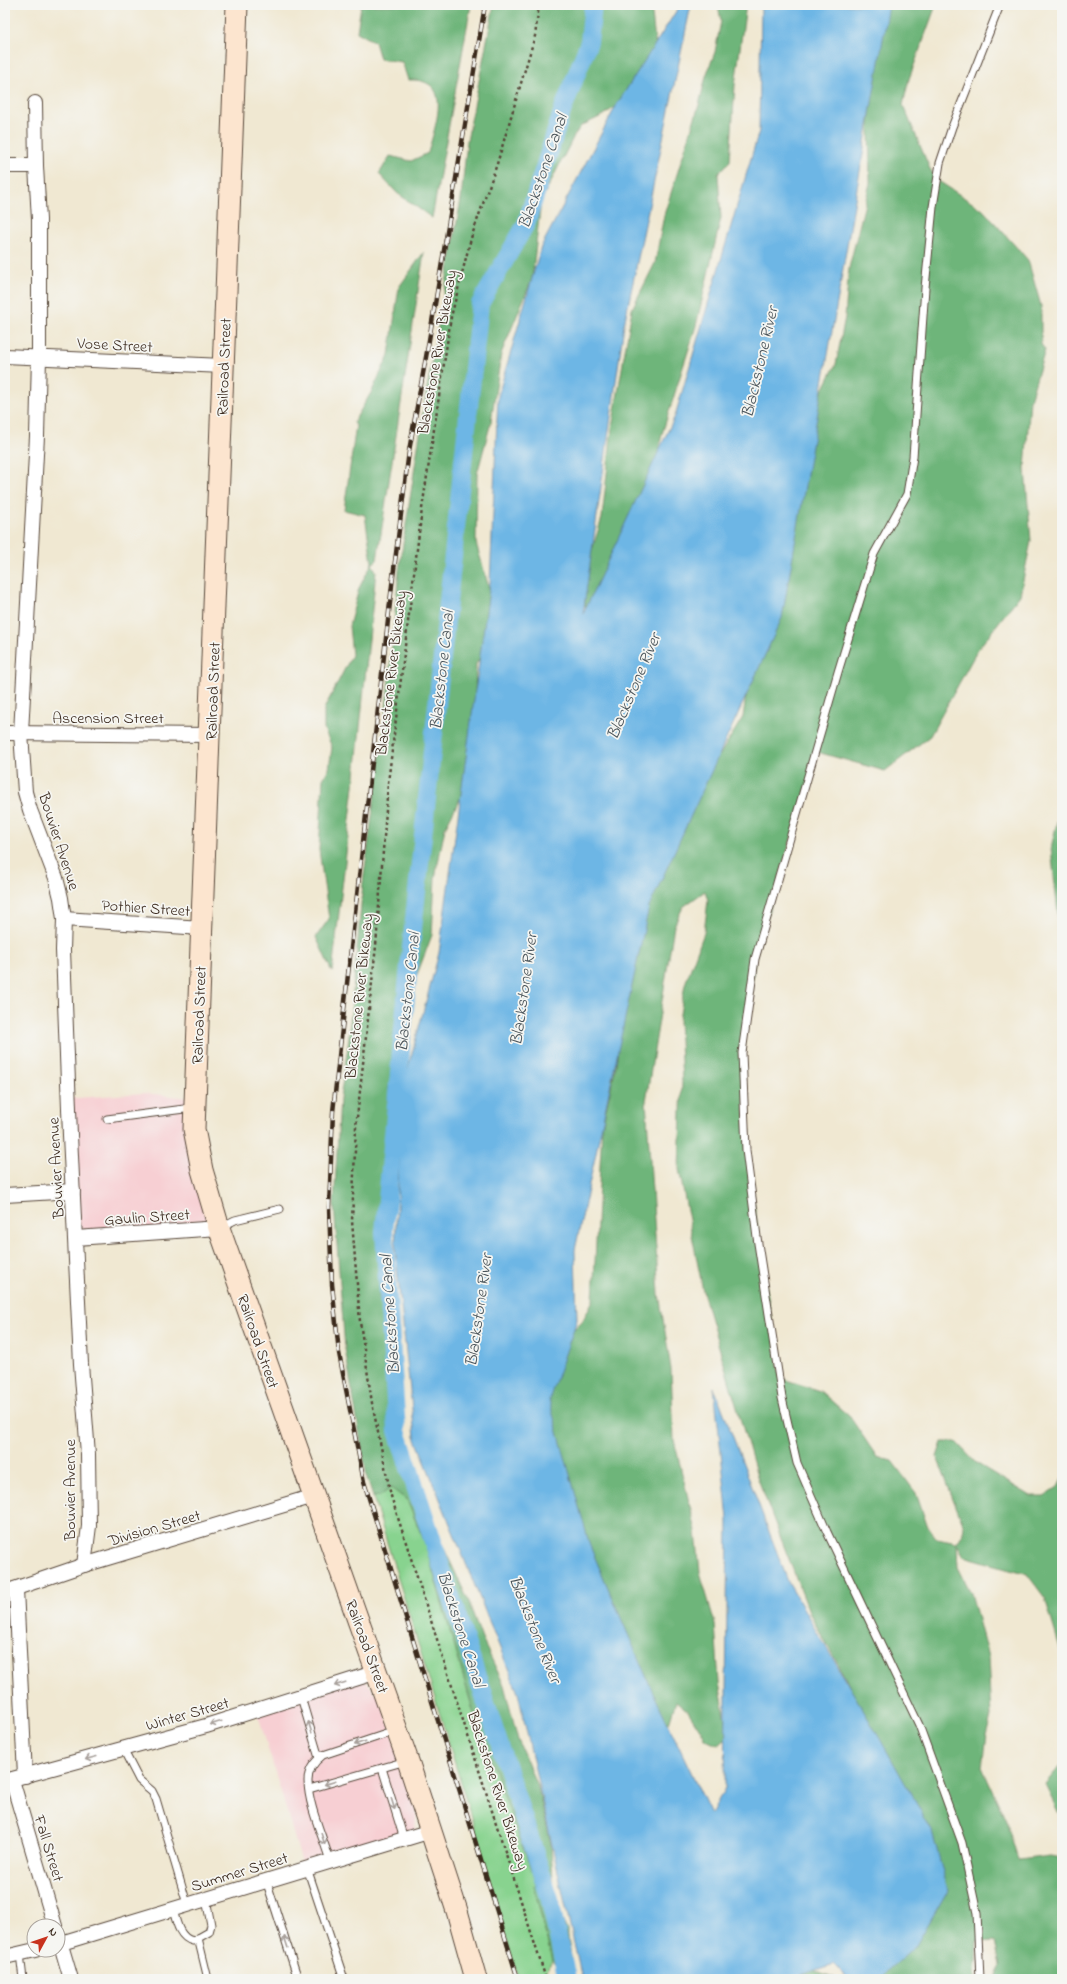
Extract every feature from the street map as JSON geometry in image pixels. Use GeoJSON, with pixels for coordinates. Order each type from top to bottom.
{"type":"FeatureCollection","features":[{"type":"Feature","properties":{"kind":"street","name":"Railroad Street"},"geometry":{"type":"LineString","coordinates":[[237,5],[194,1129],[202,1170],[219,1228],[398,1731],[431,1831],[476,1979]]}},
{"type":"Feature","properties":{"kind":"street","name":"Bouvier Avenue"},"geometry":{"type":"LineString","coordinates":[[35,103],[36,166],[40,220],[39,357],[36,451],[21,733],[25,792],[30,810],[56,878],[64,918],[63,950],[82,1364],[88,1454],[89,1526],[84,1565]]}},
{"type":"Feature","properties":{"kind":"street"},"geometry":{"type":"LineString","coordinates":[[5,166],[36,166]]}},
{"type":"Feature","properties":{"kind":"street","name":"Vose Street"},"geometry":{"type":"LineString","coordinates":[[5,356],[223,366]]}},
{"type":"Feature","properties":{"kind":"street","name":"Ascension Street"},"geometry":{"type":"LineString","coordinates":[[5,733],[210,735]]}},
{"type":"Feature","properties":{"kind":"street","name":"Pothier Street"},"geometry":{"type":"LineString","coordinates":[[64,918],[202,928]]}},
{"type":"Feature","properties":{"kind":"street"},"geometry":{"type":"LineString","coordinates":[[5,1195],[74,1191]]}},
{"type":"Feature","properties":{"kind":"street","name":"Gaulin Street"},"geometry":{"type":"LineString","coordinates":[[76,1238],[219,1228]]}},
{"type":"Feature","properties":{"kind":"street","name":"Division Street"},"geometry":{"type":"LineString","coordinates":[[10,1590],[84,1565],[314,1496]]}},
{"type":"Feature","properties":{"kind":"street","name":"Fall Street"},"geometry":{"type":"LineString","coordinates":[[10,1590],[14,1779],[53,1918]]}},
{"type":"Feature","properties":{"kind":"street","name":"Winter Street"},"geometry":{"type":"LineString","coordinates":[[14,1779],[206,1726],[377,1672]]}},
{"type":"Feature","properties":{"kind":"street","name":"Summer Street"},"geometry":{"type":"LineString","coordinates":[[66,1939],[173,1909],[431,1831]]}},
{"type":"Feature","properties":{"kind":"street"},"geometry":{"type":"LineString","coordinates":[[5,1957],[26,1952]]}},
{"type":"Feature","properties":{"kind":"street"},"geometry":{"type":"LineString","coordinates":[[64,1958],[71,1979]]}},
{"type":"Feature","properties":{"kind":"lane"},"geometry":{"type":"LineString","coordinates":[[980,1979],[977,1913],[962,1843],[919,1725],[827,1532],[797,1463],[782,1398],[757,1237],[746,1150],[742,1053],[755,959],[838,672],[874,554],[908,494],[913,457],[924,288],[933,207],[940,163],[952,127],[1000,5]]}},
{"type":"Feature","properties":{"kind":"lane"},"geometry":{"type":"LineString","coordinates":[[107,1119],[195,1107]]}},
{"type":"Feature","properties":{"kind":"lane"},"geometry":{"type":"LineString","coordinates":[[219,1228],[235,1220],[280,1209]]}},
{"type":"Feature","properties":{"kind":"lane"},"geometry":{"type":"LineString","coordinates":[[301,1697],[319,1758]]}},
{"type":"Feature","properties":{"kind":"lane"},"geometry":{"type":"LineString","coordinates":[[330,1861],[311,1800],[308,1780],[311,1769],[323,1755],[398,1731]]}},
{"type":"Feature","properties":{"kind":"lane"},"geometry":{"type":"LineString","coordinates":[[123,1749],[139,1780],[152,1791],[156,1799],[187,1904]]}},
{"type":"Feature","properties":{"kind":"lane"},"geometry":{"type":"LineString","coordinates":[[310,1789],[408,1761]]}},
{"type":"Feature","properties":{"kind":"lane"},"geometry":{"type":"LineString","coordinates":[[382,1768],[404,1839]]}},
{"type":"Feature","properties":{"kind":"lane"},"geometry":{"type":"LineString","coordinates":[[307,1868],[344,1979]]}},
{"type":"Feature","properties":{"kind":"lane"},"geometry":{"type":"LineString","coordinates":[[266,1880],[298,1979]]}},
{"type":"Feature","properties":{"kind":"lane"},"geometry":{"type":"LineString","coordinates":[[173,1909],[180,1932],[189,1940],[193,1941],[208,1932],[211,1925],[206,1899]]}},
{"type":"Feature","properties":{"kind":"lane"},"geometry":{"type":"LineString","coordinates":[[198,1938],[208,1979]]}},
{"type":"Feature","properties":{"kind":"lane"},"geometry":{"type":"LineString","coordinates":[[20,1954],[23,1979]]}},
{"type":"Feature","properties":{"kind":"path","name":"Blackstone River Bikeway"},"geometry":{"type":"LineString","coordinates":[[539,5],[535,36],[497,164],[470,238],[451,317],[422,509],[388,783],[376,946],[356,1127],[352,1220],[360,1322],[372,1403],[391,1496],[546,1979]]}},
{"type":"Feature","properties":{"kind":"shaded area"},"geometry":{"type":"Polygon","coordinates":[[[144,1093],[189,1098],[215,1224],[73,1239],[64,1099],[144,1093]]]}},
{"type":"Feature","properties":{"kind":"shaded area"},"geometry":{"type":"Polygon","coordinates":[[[364,1679],[381,1699],[417,1808],[415,1830],[305,1867],[302,1863],[257,1711],[364,1679]]]}},
{"type":"Feature","properties":{"kind":"green space"},"geometry":{"type":"Polygon","coordinates":[[[361,5],[471,5],[432,218],[397,193],[379,174],[390,156],[411,161],[428,153],[437,117],[437,95],[432,87],[423,81],[408,80],[402,62],[380,59],[375,42],[357,32],[361,5]]]}},
{"type":"Feature","properties":{"kind":"green space"},"geometry":{"type":"Polygon","coordinates":[[[494,5],[651,5],[657,58],[650,81],[604,115],[581,126],[574,136],[541,201],[532,279],[501,354],[491,422],[477,474],[476,543],[499,622],[494,638],[476,664],[474,731],[468,783],[445,828],[435,878],[432,935],[402,1014],[389,1087],[383,1168],[388,1238],[379,1296],[386,1329],[388,1399],[418,1492],[468,1600],[482,1639],[504,1685],[518,1740],[538,1788],[551,1844],[554,1899],[567,1930],[574,1979],[563,1979],[559,1968],[552,1960],[534,1886],[536,1885],[535,1880],[475,1717],[425,1543],[407,1500],[391,1488],[380,1496],[373,1497],[367,1478],[345,1349],[334,1205],[340,1098],[348,1047],[363,883],[385,720],[399,570],[426,394],[461,199],[467,141],[494,5]]]}},
{"type":"Feature","properties":{"kind":"green space"},"geometry":{"type":"Polygon","coordinates":[[[718,5],[746,5],[735,85],[730,161],[718,174],[721,218],[696,326],[662,434],[647,504],[588,616],[585,606],[584,576],[602,518],[612,428],[632,309],[655,263],[664,215],[699,105],[706,76],[715,52],[721,21],[718,5]]]}},
{"type":"Feature","properties":{"kind":"green space"},"geometry":{"type":"Polygon","coordinates":[[[878,5],[936,5],[909,79],[903,105],[930,169],[937,180],[983,210],[1028,260],[1041,306],[1041,344],[1045,350],[1030,400],[1025,469],[1031,541],[1020,595],[978,649],[930,736],[885,771],[817,752],[756,955],[743,1048],[746,1148],[780,1378],[820,1391],[850,1417],[877,1457],[892,1461],[916,1493],[927,1525],[937,1539],[957,1543],[962,1535],[964,1527],[937,1457],[942,1442],[956,1442],[976,1463],[1031,1496],[1044,1496],[1058,1487],[1062,1479],[1062,1655],[1045,1598],[1027,1574],[964,1556],[957,1544],[958,1567],[971,1593],[988,1657],[991,1717],[986,1736],[982,1767],[1006,1821],[1018,1860],[1050,1856],[1062,1858],[1062,1979],[995,1979],[1000,1966],[995,1941],[977,1942],[975,1979],[837,1979],[862,1974],[899,1799],[846,1679],[810,1614],[758,1479],[704,1296],[679,1169],[682,1082],[679,1020],[685,984],[704,933],[708,900],[705,891],[683,907],[674,926],[646,1101],[659,1294],[671,1369],[674,1440],[696,1531],[700,1572],[715,1624],[719,1683],[727,1726],[727,1738],[719,1745],[706,1739],[688,1711],[676,1701],[667,1729],[648,1692],[646,1676],[602,1620],[533,1370],[583,1320],[593,1300],[602,1127],[616,1065],[629,957],[678,793],[719,756],[743,717],[751,660],[821,394],[836,364],[845,317],[849,268],[870,183],[869,125],[878,5]]]}},
{"type":"Feature","properties":{"kind":"green space"},"geometry":{"type":"Polygon","coordinates":[[[424,252],[377,560],[372,564],[376,571],[354,786],[332,972],[316,937],[329,919],[319,850],[323,779],[329,769],[332,747],[324,729],[324,709],[352,655],[349,626],[359,588],[372,563],[365,515],[344,510],[356,425],[353,423],[372,391],[389,355],[399,287],[424,252]]]}},
{"type":"Feature","properties":{"kind":"green space"},"geometry":{"type":"Polygon","coordinates":[[[1062,801],[1062,952],[1051,848],[1062,801]]]}},
{"type":"Feature","properties":{"kind":"green space"},"geometry":{"type":"Polygon","coordinates":[[[389,1488],[392,1488],[407,1500],[425,1543],[475,1717],[535,1880],[536,1885],[534,1886],[552,1960],[542,1979],[518,1979],[464,1793],[373,1497],[380,1496],[389,1488]]]}},
{"type":"Feature","properties":{"kind":"green space"},"geometry":{"type":"Polygon","coordinates":[[[1062,1764],[1062,1819],[1045,1784],[1062,1764]]]}},
{"type":"Feature","properties":{"kind":"green space"},"geometry":{"type":"Polygon","coordinates":[[[808,1968],[837,1979],[794,1979],[808,1968]]]}},
{"type":"Feature","properties":{"kind":"water","name":"Blackstone River"},"geometry":{"type":"Polygon","coordinates":[[[680,5],[691,5],[624,325],[583,614],[675,416],[759,131],[761,5],[889,5],[782,618],[649,907],[575,1250],[577,1320],[549,1400],[590,1546],[652,1690],[711,1814],[725,1788],[728,1519],[714,1387],[789,1584],[879,1737],[932,1831],[948,1890],[915,1947],[879,1979],[848,1979],[833,1964],[807,1973],[797,1979],[582,1979],[518,1693],[415,1437],[395,1249],[402,1090],[439,953],[490,583],[498,396],[541,247],[617,104],[680,5]]]}},
{"type":"Feature","properties":{"kind":"waterway","name":"Blackstone Canal"},"geometry":{"type":"LineString","coordinates":[[567,1979],[549,1896],[397,1431],[384,1232],[409,966],[480,304],[526,224],[563,109],[589,42],[593,5]]}},
{"type":"Feature","properties":{"kind":"railway"},"geometry":{"type":"LineString","coordinates":[[485,5],[409,451],[392,585],[333,1112],[329,1207],[332,1284],[339,1353],[364,1482],[518,1979]]}}]}
